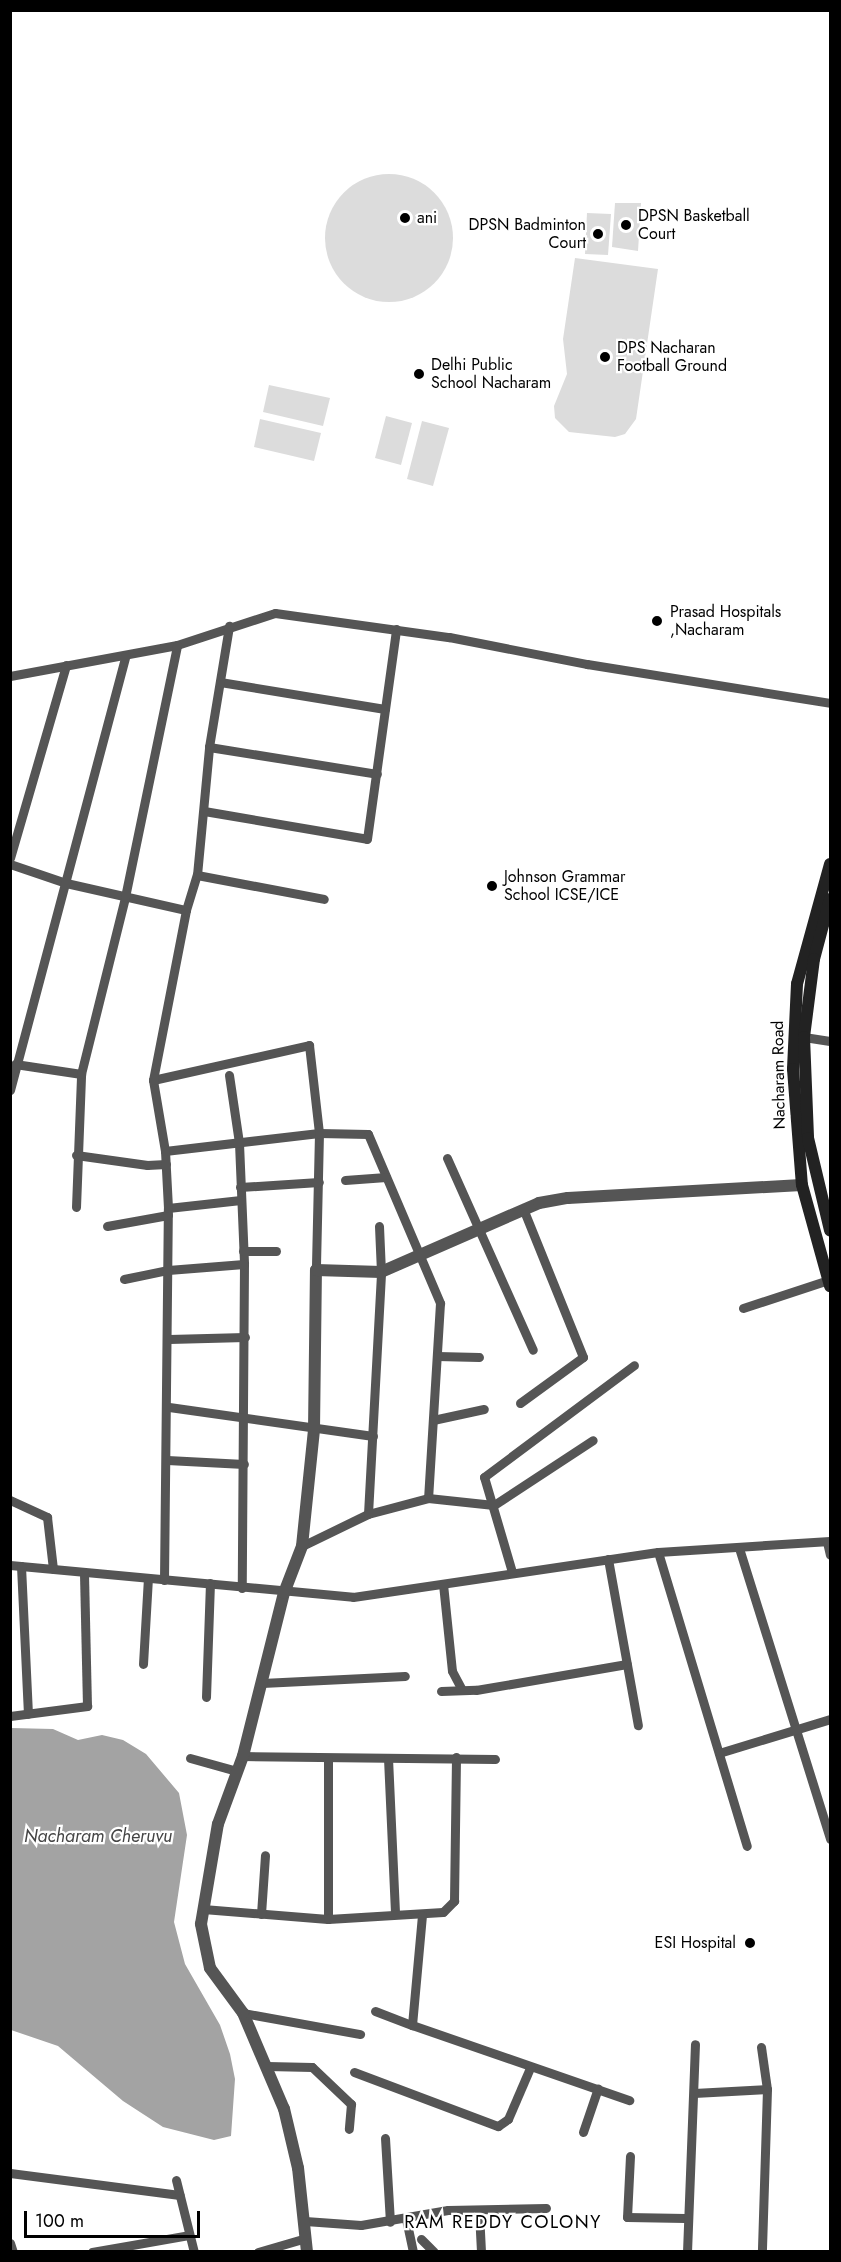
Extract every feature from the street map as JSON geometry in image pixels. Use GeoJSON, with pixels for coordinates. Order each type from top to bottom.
{"type":"FeatureCollection","features":[{"type":"Feature","properties":{"kind":"main road","name":"Nacharam Road"},"geometry":{"type":"LineString","coordinates":[[830,1283],[802,1185],[794,1111],[795,1006],[803,956],[831,864]]}},
{"type":"Feature","properties":{"kind":"main road","name":"Nacharam Road"},"geometry":{"type":"LineString","coordinates":[[831,899],[814,959],[804,1037],[808,1138],[831,1230]]}},
{"type":"Feature","properties":{"kind":"street"},"geometry":{"type":"LineString","coordinates":[[10,676],[177,645],[229,626],[275,613],[396,629],[831,703]]}},
{"type":"Feature","properties":{"kind":"street"},"geometry":{"type":"LineString","coordinates":[[164,1580],[169,1407],[168,1212],[165,1152],[153,1080],[186,910],[197,875],[209,747],[229,626]]}},
{"type":"Feature","properties":{"kind":"street"},"geometry":{"type":"LineString","coordinates":[[204,811],[367,839],[396,629]]}},
{"type":"Feature","properties":{"kind":"street"},"geometry":{"type":"LineString","coordinates":[[76,1207],[76,1155],[81,1074],[125,897],[177,645]]}},
{"type":"Feature","properties":{"kind":"street"},"geometry":{"type":"LineString","coordinates":[[11,1085],[126,655]]}},
{"type":"Feature","properties":{"kind":"street"},"geometry":{"type":"LineString","coordinates":[[10,858],[66,665]]}},
{"type":"Feature","properties":{"kind":"street"},"geometry":{"type":"LineString","coordinates":[[220,682],[385,709]]}},
{"type":"Feature","properties":{"kind":"street"},"geometry":{"type":"LineString","coordinates":[[209,747],[377,774]]}},
{"type":"Feature","properties":{"kind":"street"},"geometry":{"type":"LineString","coordinates":[[10,864],[66,883],[186,910]]}},
{"type":"Feature","properties":{"kind":"street"},"geometry":{"type":"LineString","coordinates":[[197,875],[324,898]]}},
{"type":"Feature","properties":{"kind":"street"},"geometry":{"type":"LineString","coordinates":[[804,1037],[831,1041]]}},
{"type":"Feature","properties":{"kind":"street"},"geometry":{"type":"LineString","coordinates":[[153,1080],[309,1045],[319,1133],[319,1182],[314,1430],[302,1546],[284,1593],[243,1756],[218,1824],[201,1924],[210,1968],[243,2013],[267,2066],[293,2141],[308,2252]]}},
{"type":"Feature","properties":{"kind":"street"},"geometry":{"type":"LineString","coordinates":[[15,1064],[81,1074]]}},
{"type":"Feature","properties":{"kind":"street"},"geometry":{"type":"LineString","coordinates":[[229,1075],[239,1143],[244,1264],[242,1588]]}},
{"type":"Feature","properties":{"kind":"street"},"geometry":{"type":"LineString","coordinates":[[165,1152],[319,1133],[368,1134],[417,1256],[440,1304],[428,1498]]}},
{"type":"Feature","properties":{"kind":"street"},"geometry":{"type":"LineString","coordinates":[[76,1155],[147,1165],[166,1164]]}},
{"type":"Feature","properties":{"kind":"street"},"geometry":{"type":"LineString","coordinates":[[447,1158],[481,1228],[534,1350]]}},
{"type":"Feature","properties":{"kind":"street"},"geometry":{"type":"LineString","coordinates":[[345,1180],[386,1177]]}},
{"type":"Feature","properties":{"kind":"street"},"geometry":{"type":"LineString","coordinates":[[240,1187],[319,1182]]}},
{"type":"Feature","properties":{"kind":"street"},"geometry":{"type":"LineString","coordinates":[[316,1270],[381,1272],[539,1203],[568,1198],[802,1185]]}},
{"type":"Feature","properties":{"kind":"street"},"geometry":{"type":"LineString","coordinates":[[107,1226],[168,1212],[241,1200]]}},
{"type":"Feature","properties":{"kind":"street"},"geometry":{"type":"LineString","coordinates":[[520,1403],[583,1357],[524,1211]]}},
{"type":"Feature","properties":{"kind":"street"},"geometry":{"type":"LineString","coordinates":[[368,1514],[381,1272],[380,1226]]}},
{"type":"Feature","properties":{"kind":"street"},"geometry":{"type":"LineString","coordinates":[[243,1251],[276,1251]]}},
{"type":"Feature","properties":{"kind":"street"},"geometry":{"type":"LineString","coordinates":[[124,1279],[168,1270],[244,1264]]}},
{"type":"Feature","properties":{"kind":"street"},"geometry":{"type":"LineString","coordinates":[[742,1308],[830,1283]]}},
{"type":"Feature","properties":{"kind":"street"},"geometry":{"type":"LineString","coordinates":[[169,1339],[245,1337]]}},
{"type":"Feature","properties":{"kind":"street"},"geometry":{"type":"LineString","coordinates":[[437,1356],[479,1357]]}},
{"type":"Feature","properties":{"kind":"street"},"geometry":{"type":"LineString","coordinates":[[512,1572],[484,1477],[634,1365]]}},
{"type":"Feature","properties":{"kind":"street"},"geometry":{"type":"LineString","coordinates":[[169,1407],[314,1430],[373,1436]]}},
{"type":"Feature","properties":{"kind":"street"},"geometry":{"type":"LineString","coordinates":[[433,1420],[484,1409]]}},
{"type":"Feature","properties":{"kind":"street"},"geometry":{"type":"LineString","coordinates":[[302,1546],[368,1514],[428,1498],[494,1505],[593,1440]]}},
{"type":"Feature","properties":{"kind":"street"},"geometry":{"type":"LineString","coordinates":[[167,1460],[244,1464]]}},
{"type":"Feature","properties":{"kind":"street"},"geometry":{"type":"LineString","coordinates":[[10,1500],[47,1517],[53,1569]]}},
{"type":"Feature","properties":{"kind":"street"},"geometry":{"type":"LineString","coordinates":[[10,1565],[210,1583],[284,1593],[353,1597],[658,1552],[829,1541],[831,1555]]}},
{"type":"Feature","properties":{"kind":"street"},"geometry":{"type":"LineString","coordinates":[[740,1548],[794,1729],[831,1839]]}},
{"type":"Feature","properties":{"kind":"street"},"geometry":{"type":"LineString","coordinates":[[658,1552],[747,1846]]}},
{"type":"Feature","properties":{"kind":"street"},"geometry":{"type":"LineString","coordinates":[[608,1558],[638,1725]]}},
{"type":"Feature","properties":{"kind":"street"},"geometry":{"type":"LineString","coordinates":[[21,1566],[28,1714]]}},
{"type":"Feature","properties":{"kind":"street"},"geometry":{"type":"LineString","coordinates":[[10,1716],[87,1706],[84,1572]]}},
{"type":"Feature","properties":{"kind":"street"},"geometry":{"type":"LineString","coordinates":[[143,1664],[148,1578]]}},
{"type":"Feature","properties":{"kind":"street"},"geometry":{"type":"LineString","coordinates":[[206,1697],[210,1583]]}},
{"type":"Feature","properties":{"kind":"street"},"geometry":{"type":"LineString","coordinates":[[443,1584],[452,1671],[461,1688]]}},
{"type":"Feature","properties":{"kind":"street"},"geometry":{"type":"LineString","coordinates":[[441,1691],[461,1688],[476,1690],[627,1664]]}},
{"type":"Feature","properties":{"kind":"street"},"geometry":{"type":"LineString","coordinates":[[262,1683],[405,1676]]}},
{"type":"Feature","properties":{"kind":"street"},"geometry":{"type":"LineString","coordinates":[[719,1753],[831,1719]]}},
{"type":"Feature","properties":{"kind":"street"},"geometry":{"type":"LineString","coordinates":[[243,1756],[328,1759],[456,1757],[495,1759]]}},
{"type":"Feature","properties":{"kind":"street"},"geometry":{"type":"LineString","coordinates":[[203,1909],[328,1919],[444,1912],[454,1901],[456,1757]]}},
{"type":"Feature","properties":{"kind":"street"},"geometry":{"type":"LineString","coordinates":[[190,1758],[237,1771]]}},
{"type":"Feature","properties":{"kind":"street"},"geometry":{"type":"LineString","coordinates":[[388,1758],[395,1914]]}},
{"type":"Feature","properties":{"kind":"street"},"geometry":{"type":"LineString","coordinates":[[328,1759],[328,1919]]}},
{"type":"Feature","properties":{"kind":"street"},"geometry":{"type":"LineString","coordinates":[[261,1914],[265,1855]]}},
{"type":"Feature","properties":{"kind":"street"},"geometry":{"type":"LineString","coordinates":[[412,2025],[422,1915]]}},
{"type":"Feature","properties":{"kind":"street"},"geometry":{"type":"LineString","coordinates":[[375,2011],[530,2068],[598,2088],[628,2100]]}},
{"type":"Feature","properties":{"kind":"street"},"geometry":{"type":"LineString","coordinates":[[243,2013],[360,2034]]}},
{"type":"Feature","properties":{"kind":"street"},"geometry":{"type":"LineString","coordinates":[[687,2252],[686,2218],[695,2044]]}},
{"type":"Feature","properties":{"kind":"street"},"geometry":{"type":"LineString","coordinates":[[761,2047],[767,2089],[762,2252]]}},
{"type":"Feature","properties":{"kind":"street"},"geometry":{"type":"LineString","coordinates":[[267,2066],[312,2067],[351,2104],[349,2129]]}},
{"type":"Feature","properties":{"kind":"street"},"geometry":{"type":"LineString","coordinates":[[354,2072],[498,2126],[508,2119],[530,2068]]}},
{"type":"Feature","properties":{"kind":"street"},"geometry":{"type":"LineString","coordinates":[[583,2132],[598,2088]]}},
{"type":"Feature","properties":{"kind":"street"},"geometry":{"type":"LineString","coordinates":[[694,2092],[767,2089]]}},
{"type":"Feature","properties":{"kind":"street"},"geometry":{"type":"LineString","coordinates":[[386,2138],[390,2222]]}},
{"type":"Feature","properties":{"kind":"street"},"geometry":{"type":"LineString","coordinates":[[630,2156],[627,2217],[686,2218]]}},
{"type":"Feature","properties":{"kind":"street"},"geometry":{"type":"LineString","coordinates":[[10,2173],[180,2195]]}},
{"type":"Feature","properties":{"kind":"street"},"geometry":{"type":"LineString","coordinates":[[176,2180],[194,2252]]}},
{"type":"Feature","properties":{"kind":"street"},"geometry":{"type":"LineString","coordinates":[[305,2221],[390,2222],[448,2210],[479,2212],[546,2208]]}},
{"type":"Feature","properties":{"kind":"street"},"geometry":{"type":"LineString","coordinates":[[479,2212],[481,2252]]}},
{"type":"Feature","properties":{"kind":"street"},"geometry":{"type":"LineString","coordinates":[[406,2218],[413,2252]]}},
{"type":"Feature","properties":{"kind":"street"},"geometry":{"type":"LineString","coordinates":[[92,2252],[189,2235]]}},
{"type":"Feature","properties":{"kind":"street"},"geometry":{"type":"LineString","coordinates":[[258,2252],[306,2238]]}},
{"type":"Feature","properties":{"kind":"street"},"geometry":{"type":"LineString","coordinates":[[421,2239],[434,2252]]}},
{"type":"Feature","properties":{"kind":"street"},"geometry":{"type":"LineString","coordinates":[[10,2243],[13,2252]]}},
{"type":"Feature","properties":{"kind":"shaded area"},"geometry":{"type":"Polygon","coordinates":[[[389,174],[413,179],[434,193],[448,214],[453,238],[448,262],[434,283],[413,297],[389,302],[365,297],[344,283],[330,262],[325,238],[330,214],[344,193],[365,179],[389,174]]]}},
{"type":"Feature","properties":{"kind":"shaded area","name":"DPSN Basketball Court"},"geometry":{"type":"Polygon","coordinates":[[[615,203],[641,203],[638,251],[612,247],[615,203]]]}},
{"type":"Feature","properties":{"kind":"shaded area","name":"DPSN Badminton Court"},"geometry":{"type":"Polygon","coordinates":[[[587,213],[611,214],[608,255],[585,254],[587,213]]]}},
{"type":"Feature","properties":{"kind":"shaded area","name":"DPS Nacharan Football Ground"},"geometry":{"type":"Polygon","coordinates":[[[575,258],[658,269],[636,419],[625,434],[615,437],[569,432],[555,418],[554,406],[567,374],[563,339],[575,258]]]}},
{"type":"Feature","properties":{"kind":"shaded area"},"geometry":{"type":"Polygon","coordinates":[[[269,385],[330,398],[323,426],[263,412],[269,385]]]}},
{"type":"Feature","properties":{"kind":"shaded area"},"geometry":{"type":"Polygon","coordinates":[[[386,416],[412,423],[401,465],[375,458],[386,416]]]}},
{"type":"Feature","properties":{"kind":"shaded area"},"geometry":{"type":"Polygon","coordinates":[[[260,419],[321,433],[314,461],[254,447],[260,419]]]}},
{"type":"Feature","properties":{"kind":"shaded area"},"geometry":{"type":"Polygon","coordinates":[[[422,421],[449,428],[433,486],[407,479],[422,421]]]}},
{"type":"Feature","properties":{"kind":"water","name":"Nacharam Cheruvu"},"geometry":{"type":"Polygon","coordinates":[[[11,1728],[53,1729],[78,1740],[102,1735],[123,1740],[146,1754],[179,1793],[187,1835],[174,1922],[185,1964],[220,2025],[230,2054],[235,2079],[231,2136],[214,2140],[163,2127],[123,2101],[58,2046],[11,2030],[11,1728]]]}},
{"type":"Feature","properties":{"kind":"place","name":"ani"},"geometry":{"type":"Point","coordinates":[405,218]}},
{"type":"Feature","properties":{"kind":"place","name":"DPSN Basketball Court"},"geometry":{"type":"Point","coordinates":[626,225]}},
{"type":"Feature","properties":{"kind":"place","name":"DPSN Badminton Court"},"geometry":{"type":"Point","coordinates":[598,234]}},
{"type":"Feature","properties":{"kind":"place","name":"DPS Nacharan Football Ground"},"geometry":{"type":"Point","coordinates":[605,357]}},
{"type":"Feature","properties":{"kind":"place","name":"Delhi Public School Nacharam"},"geometry":{"type":"Point","coordinates":[419,374]}},
{"type":"Feature","properties":{"kind":"place","name":"Prasad Hospitals ,Nacharam"},"geometry":{"type":"Point","coordinates":[657,621]}},
{"type":"Feature","properties":{"kind":"place","name":"Johnson Grammar School ICSE/ICE"},"geometry":{"type":"Point","coordinates":[492,886]}},
{"type":"Feature","properties":{"kind":"place","name":"ESI Hospital"},"geometry":{"type":"Point","coordinates":[750,1943]}},
{"type":"Feature","properties":{"kind":"district","name":"RAM REDDY COLONY"},"geometry":{"type":"Point","coordinates":[503,2222]}}]}
